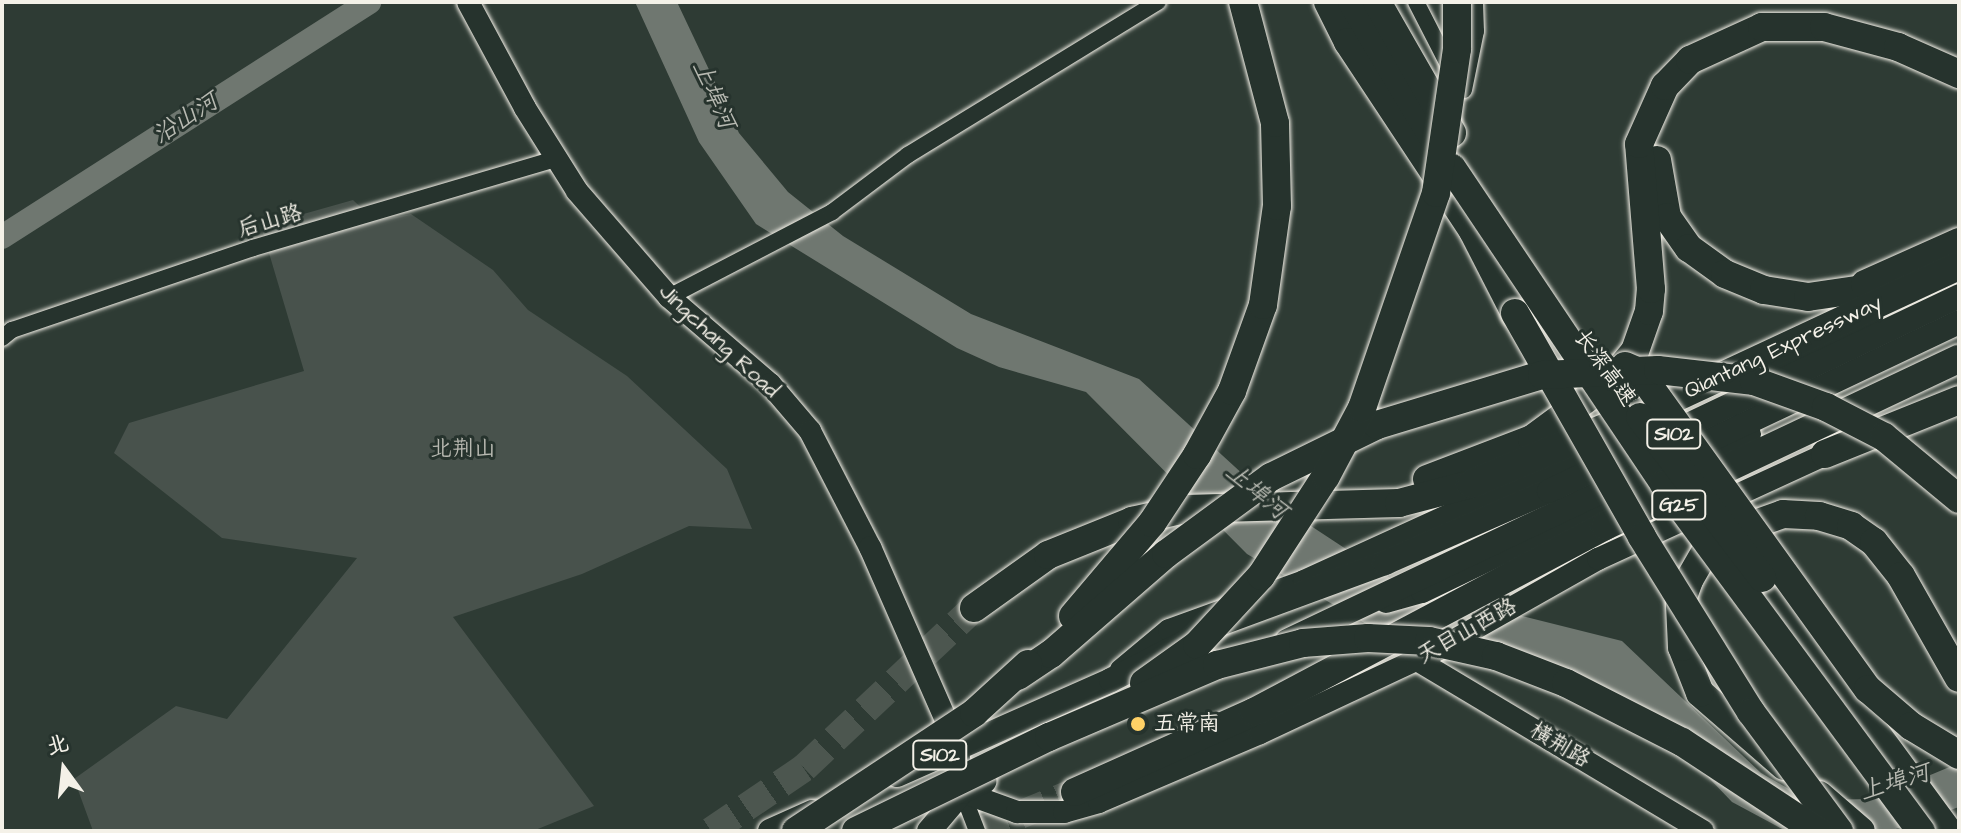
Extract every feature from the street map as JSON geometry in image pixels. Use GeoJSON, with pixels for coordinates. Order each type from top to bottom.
{"type":"FeatureCollection","features":[{"type":"Feature","properties":{"kind":"highway"},"geometry":{"type":"LineString","coordinates":[[1018,676],[1152,523],[1197,455],[1232,391],[1263,305],[1277,206],[1275,123],[1243,2]]}},
{"type":"Feature","properties":{"kind":"highway"},"geometry":{"type":"LineString","coordinates":[[1328,2],[1348,42],[1473,231],[1642,537],[1751,712],[1839,831]]}},
{"type":"Feature","properties":{"kind":"highway","name":"长深高速"},"geometry":{"type":"LineString","coordinates":[[1352,2],[1393,51],[1452,133],[1588,348],[1948,831]]}},
{"type":"Feature","properties":{"kind":"highway","name":"长深高速"},"geometry":{"type":"LineString","coordinates":[[1377,2],[1393,51],[1452,168],[1671,494],[1921,831]]}},
{"type":"Feature","properties":{"kind":"highway"},"geometry":{"type":"LineString","coordinates":[[1049,737],[1145,683],[1197,645],[1261,576],[1326,476],[1362,408],[1387,345],[1436,193],[1457,49],[1457,2]]}},
{"type":"Feature","properties":{"kind":"highway"},"geometry":{"type":"LineString","coordinates":[[1297,505],[1404,487],[1532,439],[1609,382],[1635,351],[1649,311],[1651,255],[1639,144],[1665,86],[1690,60],[1762,27],[1787,26],[1857,34],[1948,77]]}},
{"type":"Feature","properties":{"kind":"highway"},"geometry":{"type":"LineString","coordinates":[[1948,77],[1842,45],[1784,40],[1742,47],[1715,59],[1671,104],[1659,135],[1655,173],[1667,217],[1689,248],[1725,274],[1764,290],[1808,297],[1862,292],[1959,264]]}},
{"type":"Feature","properties":{"kind":"highway"},"geometry":{"type":"LineString","coordinates":[[1808,297],[1873,282],[1959,242]]}},
{"type":"Feature","properties":{"kind":"highway","name":"Qiantang Expressway"},"geometry":{"type":"LineString","coordinates":[[974,608],[1048,555],[1081,539],[1185,509],[1264,504],[1399,503],[1471,484],[1671,400],[1959,264]]}},
{"type":"Feature","properties":{"kind":"highway"},"geometry":{"type":"LineString","coordinates":[[1588,348],[1639,372],[1868,689],[1920,732],[1959,755]]}},
{"type":"Feature","properties":{"kind":"highway"},"geometry":{"type":"LineString","coordinates":[[1075,792],[1254,712],[1733,463],[1959,359]]}},
{"type":"Feature","properties":{"kind":"highway"},"geometry":{"type":"LineString","coordinates":[[796,831],[909,759],[1051,654],[1166,554],[1271,477],[1377,425],[1542,375],[1658,370],[1754,381],[1826,407],[1884,437],[1959,499]]}},
{"type":"Feature","properties":{"kind":"highway"},"geometry":{"type":"LineString","coordinates":[[1825,454],[1959,400]]}},
{"type":"Feature","properties":{"kind":"highway"},"geometry":{"type":"LineString","coordinates":[[1861,831],[1700,693],[1682,647],[1680,605],[1689,580],[1706,551],[1730,533],[1783,514],[1819,516],[1851,526],[1874,542],[1901,576],[1959,678]]}},
{"type":"Feature","properties":{"kind":"highway"},"geometry":{"type":"LineString","coordinates":[[856,831],[1049,737],[1217,665],[1274,650],[1368,638],[1429,641],[1496,656],[1627,710],[1817,831]]}},
{"type":"Feature","properties":{"kind":"main road","name":"Jingchang Road"},"geometry":{"type":"LineString","coordinates":[[468,2],[556,159],[669,297],[770,384],[810,431],[870,547],[958,747],[962,792]]}},
{"type":"Feature","properties":{"kind":"main road","name":"S102"},"geometry":{"type":"LineString","coordinates":[[770,831],[1111,680],[1222,623],[1716,415],[1959,294]]}},
{"type":"Feature","properties":{"kind":"main road","name":"S102"},"geometry":{"type":"LineString","coordinates":[[929,831],[962,792],[1354,611],[1415,588],[1959,322]]}},
{"type":"Feature","properties":{"kind":"main road","name":"天目山西路"},"geometry":{"type":"LineString","coordinates":[[962,792],[1017,812],[1064,812],[1138,786],[1427,655],[1598,559],[1959,390]]}},
{"type":"Feature","properties":{"kind":"main road","name":"横荆路"},"geometry":{"type":"LineString","coordinates":[[1427,655],[1703,831]]}},
{"type":"Feature","properties":{"kind":"street"},"geometry":{"type":"LineString","coordinates":[[669,297],[832,212],[908,155],[1158,2]]}},
{"type":"Feature","properties":{"kind":"street"},"geometry":{"type":"LineString","coordinates":[[1416,2],[1463,95],[1476,31],[1475,2]]}},
{"type":"Feature","properties":{"kind":"street","name":"后山路"},"geometry":{"type":"LineString","coordinates":[[2,338],[12,330],[253,248],[556,159]]}},
{"type":"Feature","properties":{"kind":"street"},"geometry":{"type":"LineString","coordinates":[[962,792],[977,831]]}},
{"type":"Feature","properties":{"kind":"green space","name":"北荆山"},"geometry":{"type":"Polygon","coordinates":[[[353,200],[375,221],[411,214],[493,270],[528,310],[627,376],[727,469],[752,529],[689,526],[582,574],[453,617],[594,806],[533,831],[93,831],[74,779],[176,706],[227,719],[357,558],[222,538],[114,453],[129,423],[304,371],[261,226],[353,200]]]}},
{"type":"Feature","properties":{"kind":"water","name":"上埠河"},"geometry":{"type":"Polygon","coordinates":[[[635,2],[677,2],[739,133],[788,192],[843,236],[971,314],[1139,379],[1270,499],[1431,605],[1474,604],[1622,641],[1761,773],[1808,800],[1873,799],[1959,763],[1959,807],[1890,831],[1786,831],[1732,802],[1688,756],[1527,672],[1373,628],[1247,554],[1086,392],[999,367],[957,348],[756,224],[699,142],[635,2]]]}},
{"type":"Feature","properties":{"kind":"waterway","name":"沿山河"},"geometry":{"type":"LineString","coordinates":[[2,237],[369,2]]}},
{"type":"Feature","properties":{"kind":"tunnel"},"geometry":{"type":"LineString","coordinates":[[711,831],[804,768],[974,608]]}},
{"type":"Feature","properties":{"kind":"tunnel"},"geometry":{"type":"LineString","coordinates":[[981,831],[1075,792]]}},
{"type":"Feature","properties":{"kind":"place","name":"五常南"},"geometry":{"type":"Point","coordinates":[1138,724]}}]}
